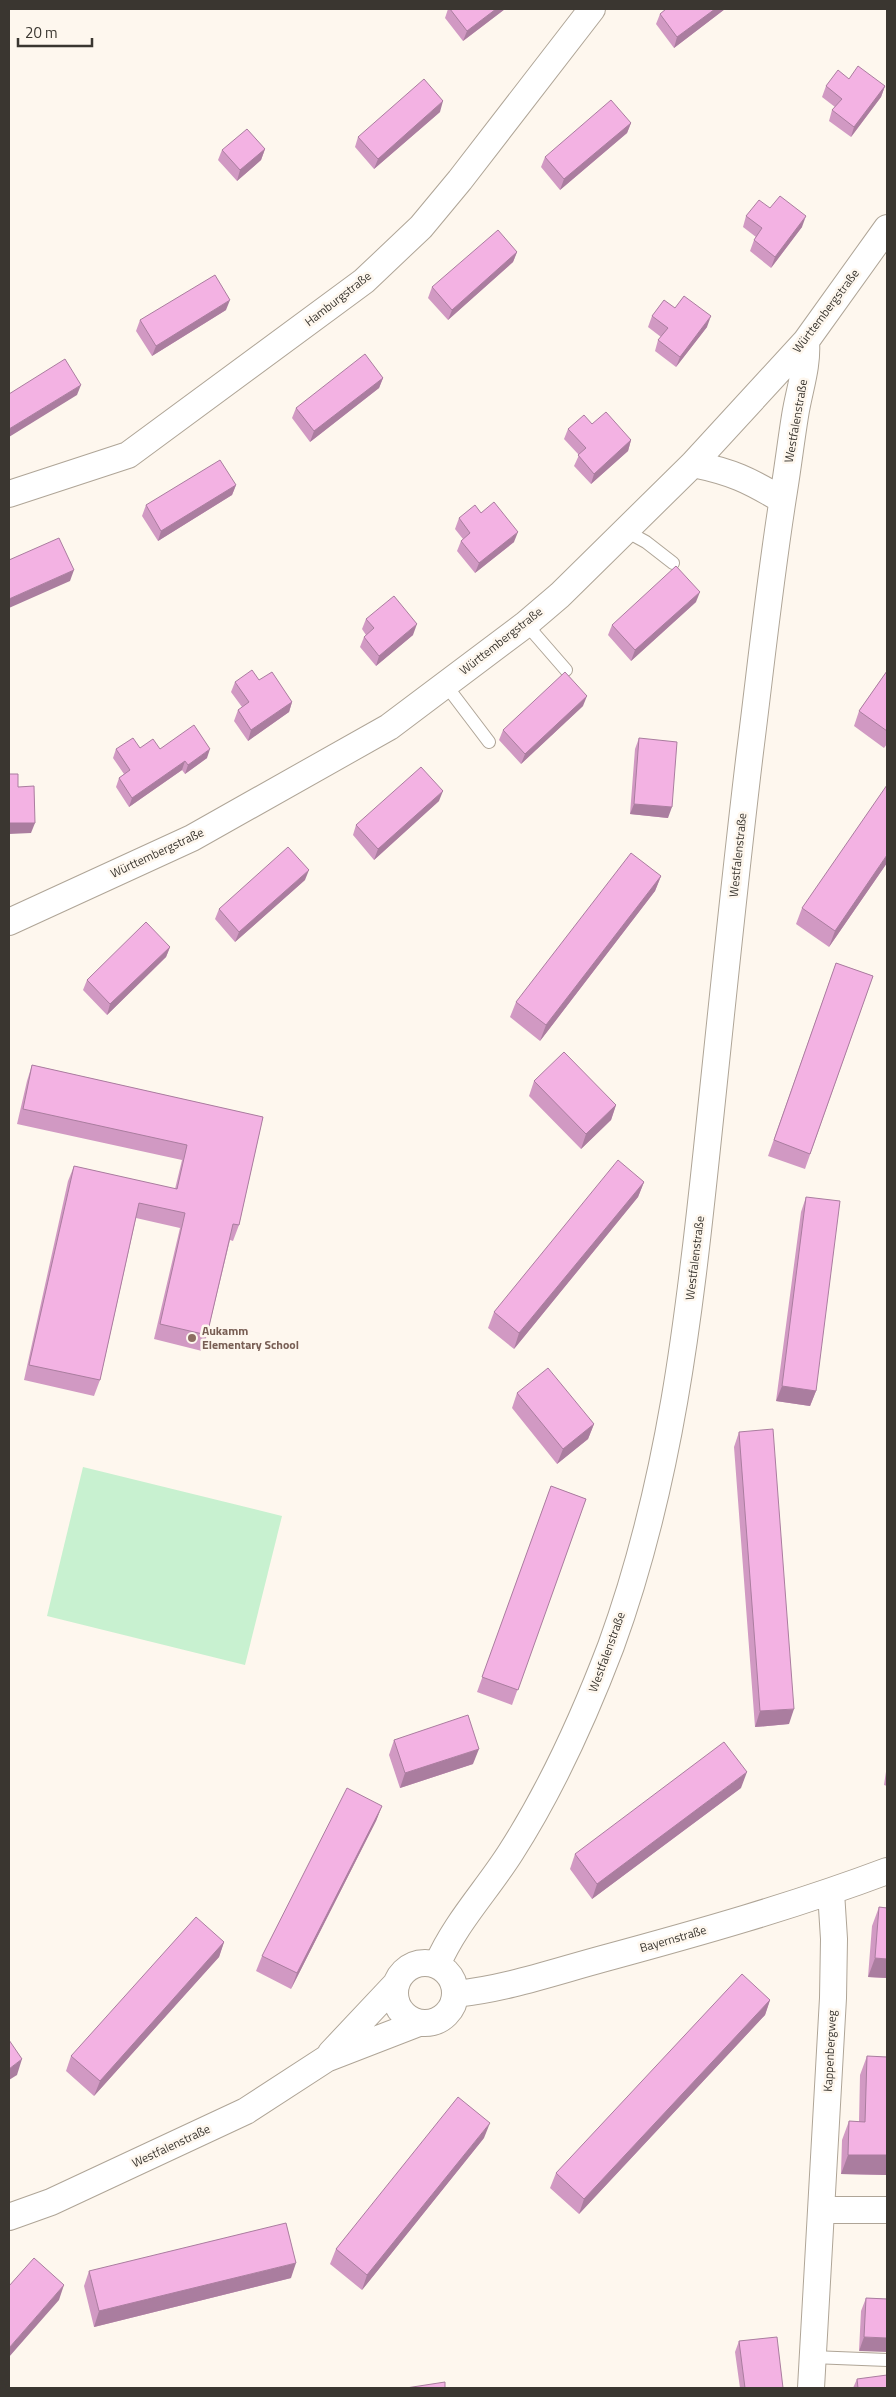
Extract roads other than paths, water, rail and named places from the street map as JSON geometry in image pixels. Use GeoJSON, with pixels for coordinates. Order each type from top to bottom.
{"type":"FeatureCollection","features":[{"type":"Feature","properties":{"kind":"street","name":"Hamburgstraße"},"geometry":{"type":"LineString","coordinates":[[9,494],[128,455],[364,281],[432,214],[592,9]]}},
{"type":"Feature","properties":{"kind":"street","name":"Württembergstraße"},"geometry":{"type":"LineString","coordinates":[[9,922],[192,838],[389,727],[526,624],[560,595],[693,464],[806,341],[887,228]]}},
{"type":"Feature","properties":{"kind":"street","name":"Westfalenstraße"},"geometry":{"type":"LineString","coordinates":[[436,1965],[453,1934],[511,1852],[554,1777],[581,1720],[610,1647],[649,1524],[668,1447],[692,1290],[750,754],[782,500],[796,412],[806,366],[806,341]]}},
{"type":"Feature","properties":{"kind":"street"},"geometry":{"type":"LineString","coordinates":[[693,464],[727,471],[749,480],[782,500]]}},
{"type":"Feature","properties":{"kind":"street","name":"Bayernstraße"},"geometry":{"type":"LineString","coordinates":[[455,1994],[477,1992],[548,1973],[831,1892],[887,1871]]}},
{"type":"Feature","properties":{"kind":"street","name":"Kappenbergweg"},"geometry":{"type":"LineString","coordinates":[[811,2388],[833,1998],[834,1939],[831,1892]]}},
{"type":"Feature","properties":{"kind":"street"},"geometry":{"type":"LineString","coordinates":[[426,1963],[436,1965],[450,1977],[455,1994],[453,2005],[443,2016],[429,2023],[419,2023],[402,2013],[397,2004],[395,1985],[407,1968],[426,1963]]}},
{"type":"Feature","properties":{"kind":"street","name":"Westfalenstraße"},"geometry":{"type":"LineString","coordinates":[[326,2059],[395,1985]]}},
{"type":"Feature","properties":{"kind":"street","name":"Westfalenstraße"},"geometry":{"type":"LineString","coordinates":[[9,2217],[51,2202],[246,2111],[326,2059],[419,2023]]}},
{"type":"Feature","properties":{"kind":"street"},"geometry":{"type":"LineString","coordinates":[[822,2210],[887,2210]]}},
{"type":"Feature","properties":{"kind":"lane"},"geometry":{"type":"LineString","coordinates":[[626,531],[646,542],[673,563]]}},
{"type":"Feature","properties":{"kind":"lane"},"geometry":{"type":"LineString","coordinates":[[526,624],[566,670]]}},
{"type":"Feature","properties":{"kind":"lane"},"geometry":{"type":"LineString","coordinates":[[446,684],[489,742]]}},
{"type":"Feature","properties":{"kind":"lane"},"geometry":{"type":"LineString","coordinates":[[812,2357],[887,2360]]}},
{"type":"Feature","properties":{"kind":"place","name":"Aukamm Elementary School"},"geometry":{"type":"Point","coordinates":[192,1338]}}]}
